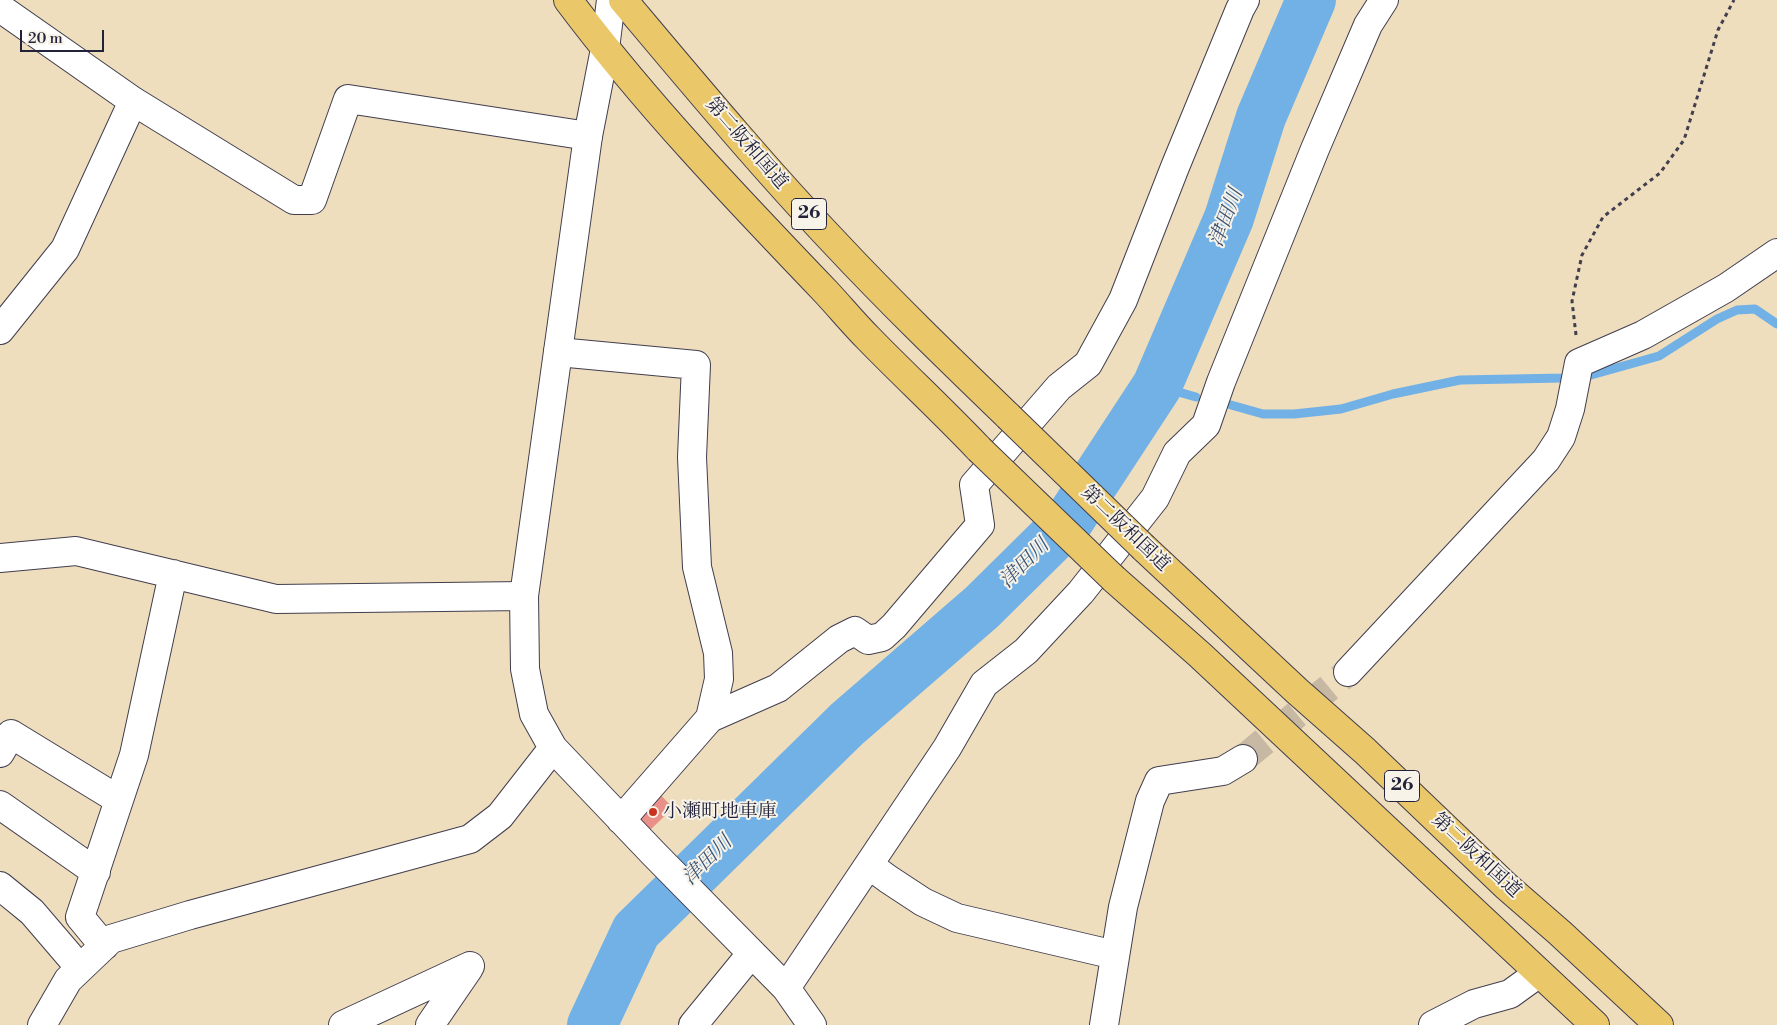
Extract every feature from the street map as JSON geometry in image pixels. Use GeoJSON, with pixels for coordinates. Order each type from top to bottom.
{"type":"FeatureCollection","features":[{"type":"Feature","properties":{"kind":"highway","name":"26"},"geometry":{"type":"LineString","coordinates":[[568,0],[662,116],[768,232],[979,449],[1114,580],[1200,655],[1595,1025]]}},
{"type":"Feature","properties":{"kind":"highway","name":"第二阪和国道"},"geometry":{"type":"LineString","coordinates":[[623,0],[715,109],[834,242],[923,333],[1144,548],[1297,691],[1365,751],[1506,886],[1659,1025]]}},
{"type":"Feature","properties":{"kind":"street"},"geometry":{"type":"LineString","coordinates":[[611,0],[605,48],[588,136],[524,596],[525,669],[534,714],[553,748],[653,854],[786,988],[812,1025]]}},
{"type":"Feature","properties":{"kind":"street"},"geometry":{"type":"LineString","coordinates":[[621,820],[710,718],[778,688],[839,640],[855,632],[868,640],[882,637],[894,626],[980,525],[974,485],[1059,387],[1088,364],[1123,300],[1175,168],[1245,0]]}},
{"type":"Feature","properties":{"kind":"street"},"geometry":{"type":"LineString","coordinates":[[786,988],[947,748],[984,684],[1026,651],[1081,592],[1155,498],[1177,453],[1206,426],[1220,382],[1312,158],[1368,25],[1384,0]]}},
{"type":"Feature","properties":{"kind":"street"},"geometry":{"type":"LineString","coordinates":[[0,8],[133,101],[294,200],[312,200],[348,99],[588,136]]}},
{"type":"Feature","properties":{"kind":"street"},"geometry":{"type":"LineString","coordinates":[[0,330],[65,250],[133,101]]}},
{"type":"Feature","properties":{"kind":"street"},"geometry":{"type":"LineString","coordinates":[[1348,672],[1546,460],[1561,437],[1570,409],[1577,373],[1726,288],[1777,253]]}},
{"type":"Feature","properties":{"kind":"street"},"geometry":{"type":"LineString","coordinates":[[558,352],[696,365],[692,457],[697,567],[718,653],[719,679],[710,718]]}},
{"type":"Feature","properties":{"kind":"street"},"geometry":{"type":"LineString","coordinates":[[0,558],[76,551],[276,599],[524,596]]}},
{"type":"Feature","properties":{"kind":"street"},"geometry":{"type":"LineString","coordinates":[[104,946],[80,917],[134,755],[173,574]]}},
{"type":"Feature","properties":{"kind":"street"},"geometry":{"type":"LineString","coordinates":[[0,754],[11,734],[119,800]]}},
{"type":"Feature","properties":{"kind":"street"},"geometry":{"type":"LineString","coordinates":[[42,1025],[68,980],[111,939],[190,915],[470,839],[500,816],[553,748]]}},
{"type":"Feature","properties":{"kind":"street"},"geometry":{"type":"LineString","coordinates":[[1104,1025],[1126,897],[1150,801],[1159,781],[1223,771],[1243,758]]}},
{"type":"Feature","properties":{"kind":"street"},"geometry":{"type":"LineString","coordinates":[[0,805],[96,872]]}},
{"type":"Feature","properties":{"kind":"street"},"geometry":{"type":"LineString","coordinates":[[869,865],[923,902],[957,918],[1115,955]]}},
{"type":"Feature","properties":{"kind":"street"},"geometry":{"type":"LineString","coordinates":[[0,886],[32,912],[80,968]]}},
{"type":"Feature","properties":{"kind":"street"},"geometry":{"type":"LineString","coordinates":[[693,1025],[751,954]]}},
{"type":"Feature","properties":{"kind":"street"},"geometry":{"type":"LineString","coordinates":[[344,1025],[470,966],[430,1025]]}},
{"type":"Feature","properties":{"kind":"street"},"geometry":{"type":"LineString","coordinates":[[1433,1025],[1474,1004],[1510,994],[1539,973]]}},
{"type":"Feature","properties":{"kind":"path"},"geometry":{"type":"LineString","coordinates":[[1577,373],[1572,301],[1582,255],[1603,217],[1660,173],[1684,140],[1718,30],[1734,0]]}},
{"type":"Feature","properties":{"kind":"building","name":"小瀬町地車庫"},"geometry":{"type":"Polygon","coordinates":[[[657,791],[673,808],[649,831],[634,816],[657,791]]]}},
{"type":"Feature","properties":{"kind":"waterway","name":"津田川"},"geometry":{"type":"LineString","coordinates":[[592,1025],[636,931],[847,724],[982,607],[1068,522],[1157,386],[1229,218],[1261,117],[1311,0]]}},
{"type":"Feature","properties":{"kind":"waterway"},"geometry":{"type":"LineString","coordinates":[[1231,405],[1263,414],[1294,414],[1341,409],[1393,394],[1460,380],[1564,378],[1591,375],[1659,356],[1717,319],[1737,310],[1755,309],[1777,324]]}},
{"type":"Feature","properties":{"kind":"waterway"},"geometry":{"type":"LineString","coordinates":[[1157,386],[1196,397]]}},
{"type":"Feature","properties":{"kind":"tunnel"},"geometry":{"type":"LineString","coordinates":[[1243,759],[1348,672]]}},
{"type":"Feature","properties":{"kind":"place","name":"小瀬町地車庫"},"geometry":{"type":"Point","coordinates":[653,812]}}]}
